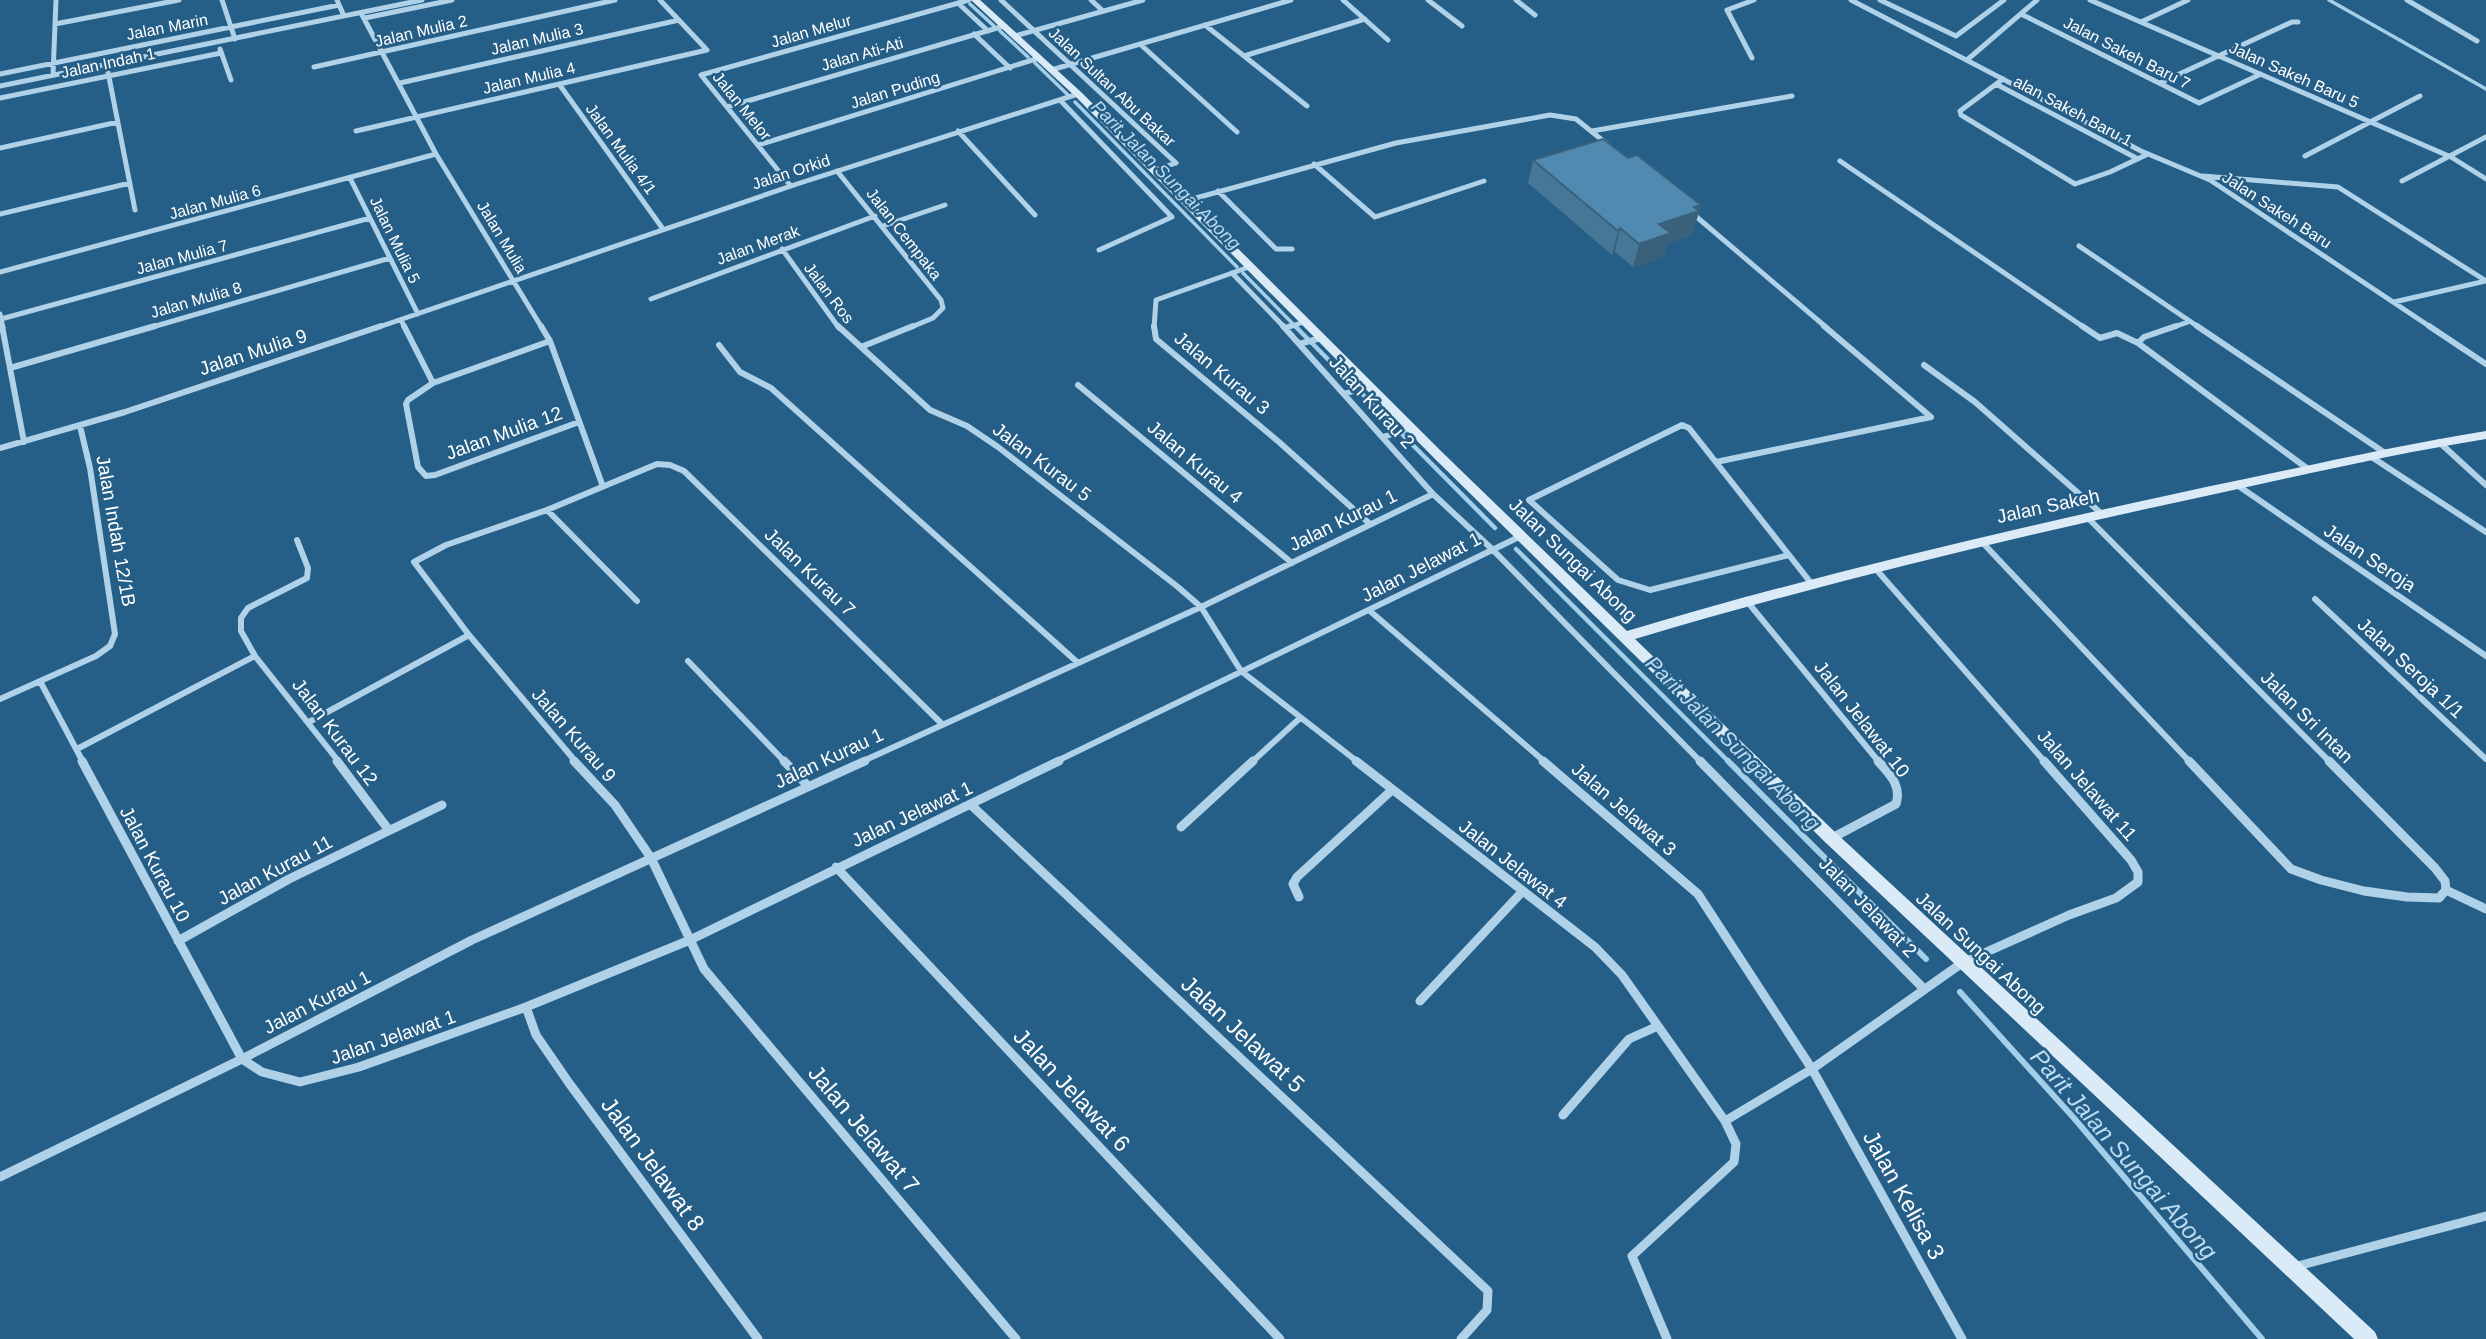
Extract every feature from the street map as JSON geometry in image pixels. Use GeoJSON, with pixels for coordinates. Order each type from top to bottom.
{"type":"FeatureCollection","features":[{"type":"Feature","properties":{"kind":"street"},"geometry":{"type":"LineString","coordinates":[[53,75],[56,0]]}},
{"type":"Feature","properties":{"kind":"street"},"geometry":{"type":"LineString","coordinates":[[55,24],[178,0]]}},
{"type":"Feature","properties":{"kind":"street"},"geometry":{"type":"LineString","coordinates":[[222,0],[235,38]]}},
{"type":"Feature","properties":{"kind":"street"},"geometry":{"type":"LineString","coordinates":[[363,15],[422,0]]}},
{"type":"Feature","properties":{"kind":"street"},"geometry":{"type":"LineString","coordinates":[[0,86],[344,16],[452,0]]}},
{"type":"Feature","properties":{"kind":"street","name":"Jalan Mulia 2"},"geometry":{"type":"LineString","coordinates":[[314,67],[615,0]]}},
{"type":"Feature","properties":{"kind":"street"},"geometry":{"type":"LineString","coordinates":[[660,0],[679,20]]}},
{"type":"Feature","properties":{"kind":"street","name":"Jalan Melur"},"geometry":{"type":"LineString","coordinates":[[701,75],[968,0]]}},
{"type":"Feature","properties":{"kind":"street","name":"Jalan Sungai Abong"},"geometry":{"type":"LineString","coordinates":[[975,0],[1078,94],[1155,170],[1249,267],[1276,306],[1318,339],[1408,429],[1962,962],[2368,1339]]}},
{"type":"Feature","properties":{"kind":"street","name":"Jalan Sultan Abu Bakar"},"geometry":{"type":"LineString","coordinates":[[1001,0],[1176,163],[1155,170]]}},
{"type":"Feature","properties":{"kind":"street"},"geometry":{"type":"LineString","coordinates":[[1091,0],[1103,11]]}},
{"type":"Feature","properties":{"kind":"street"},"geometry":{"type":"LineString","coordinates":[[1015,36],[1143,0]]}},
{"type":"Feature","properties":{"kind":"street"},"geometry":{"type":"LineString","coordinates":[[1051,70],[1291,0]]}},
{"type":"Feature","properties":{"kind":"street"},"geometry":{"type":"LineString","coordinates":[[1343,0],[1388,40]]}},
{"type":"Feature","properties":{"kind":"street"},"geometry":{"type":"LineString","coordinates":[[1428,0],[1462,26]]}},
{"type":"Feature","properties":{"kind":"street"},"geometry":{"type":"LineString","coordinates":[[1517,0],[1535,15]]}},
{"type":"Feature","properties":{"kind":"street"},"geometry":{"type":"LineString","coordinates":[[1752,58],[1727,10],[1754,0]]}},
{"type":"Feature","properties":{"kind":"street","name":"Jalan Sakeh Baru"},"geometry":{"type":"LineString","coordinates":[[1851,0],[2147,154],[2228,191],[2486,364]]}},
{"type":"Feature","properties":{"kind":"street"},"geometry":{"type":"LineString","coordinates":[[1880,0],[1955,36],[1965,32],[2004,0]]}},
{"type":"Feature","properties":{"kind":"street"},"geometry":{"type":"LineString","coordinates":[[1989,0],[1999,4]]}},
{"type":"Feature","properties":{"kind":"street"},"geometry":{"type":"LineString","coordinates":[[1967,60],[2037,0]]}},
{"type":"Feature","properties":{"kind":"street","name":"Jalan Sakeh Baru 5"},"geometry":{"type":"LineString","coordinates":[[2090,0],[2451,157],[2486,180]]}},
{"type":"Feature","properties":{"kind":"street","name":"Jalan Sakeh Baru 7"},"geometry":{"type":"LineString","coordinates":[[2141,22],[2188,0]]}},
{"type":"Feature","properties":{"kind":"street"},"geometry":{"type":"LineString","coordinates":[[2407,0],[2477,41]]}},
{"type":"Feature","properties":{"kind":"street"},"geometry":{"type":"LineString","coordinates":[[338,3],[344,16]]}},
{"type":"Feature","properties":{"kind":"street","name":"Jalan Marin"},"geometry":{"type":"LineString","coordinates":[[0,74],[338,3]]}},
{"type":"Feature","properties":{"kind":"street"},"geometry":{"type":"LineString","coordinates":[[958,3],[988,31]]}},
{"type":"Feature","properties":{"kind":"street","name":"Jalan Sakeh Baru 7"},"geometry":{"type":"LineString","coordinates":[[2021,14],[2202,103],[2261,74]]}},
{"type":"Feature","properties":{"kind":"street","name":"Jalan Mulia"},"geometry":{"type":"LineString","coordinates":[[363,15],[436,154],[550,341],[602,484]]}},
{"type":"Feature","properties":{"kind":"street"},"geometry":{"type":"LineString","coordinates":[[1244,56],[1365,19]]}},
{"type":"Feature","properties":{"kind":"street","name":"Jalan Mulia 4"},"geometry":{"type":"LineString","coordinates":[[356,131],[708,50],[679,20]]}},
{"type":"Feature","properties":{"kind":"street","name":"Jalan Mulia 3"},"geometry":{"type":"LineString","coordinates":[[400,83],[679,20]]}},
{"type":"Feature","properties":{"kind":"street"},"geometry":{"type":"LineString","coordinates":[[2160,83],[2292,22],[2298,22]]}},
{"type":"Feature","properties":{"kind":"street"},"geometry":{"type":"LineString","coordinates":[[1205,25],[1307,106]]}},
{"type":"Feature","properties":{"kind":"street","name":"Jalan Ati-Ati"},"geometry":{"type":"LineString","coordinates":[[727,107],[1004,26]]}},
{"type":"Feature","properties":{"kind":"street"},"geometry":{"type":"LineString","coordinates":[[974,34],[1010,68]]}},
{"type":"Feature","properties":{"kind":"street"},"geometry":{"type":"LineString","coordinates":[[217,42],[231,80]]}},
{"type":"Feature","properties":{"kind":"street"},"geometry":{"type":"LineString","coordinates":[[1140,44],[1237,132]]}},
{"type":"Feature","properties":{"kind":"street","name":"Jalan Indah 1"},"geometry":{"type":"LineString","coordinates":[[0,98],[221,53]]}},
{"type":"Feature","properties":{"kind":"street","name":"Jalan Puding"},"geometry":{"type":"LineString","coordinates":[[758,145],[1039,58]]}},
{"type":"Feature","properties":{"kind":"street"},"geometry":{"type":"LineString","coordinates":[[107,64],[135,210]]}},
{"type":"Feature","properties":{"kind":"street","name":"Jalan Melor"},"geometry":{"type":"LineString","coordinates":[[701,75],[790,185]]}},
{"type":"Feature","properties":{"kind":"street"},"geometry":{"type":"LineString","coordinates":[[2003,79],[1960,111],[1961,115],[2075,184],[2080,185],[2147,154]]}},
{"type":"Feature","properties":{"kind":"street","name":"Jalan Mulia 4/1"},"geometry":{"type":"LineString","coordinates":[[559,84],[663,229]]}},
{"type":"Feature","properties":{"kind":"street","name":"alan Sakeh Baru 1"},"geometry":{"type":"LineString","coordinates":[[1996,84],[2138,159]]}},
{"type":"Feature","properties":{"kind":"street","name":"Jalan Orkid"},"geometry":{"type":"LineString","coordinates":[[514,282],[790,185],[1078,94]]}},
{"type":"Feature","properties":{"kind":"street"},"geometry":{"type":"LineString","coordinates":[[1592,131],[1792,96]]}},
{"type":"Feature","properties":{"kind":"street"},"geometry":{"type":"LineString","coordinates":[[2305,156],[2420,96]]}},
{"type":"Feature","properties":{"kind":"street"},"geometry":{"type":"LineString","coordinates":[[1060,100],[1171,213],[1170,220],[1099,250]]}},
{"type":"Feature","properties":{"kind":"street"},"geometry":{"type":"LineString","coordinates":[[1185,201],[1416,138],[1550,115],[1574,117],[1611,148]]}},
{"type":"Feature","properties":{"kind":"street"},"geometry":{"type":"LineString","coordinates":[[0,148],[118,122]]}},
{"type":"Feature","properties":{"kind":"street"},"geometry":{"type":"LineString","coordinates":[[958,131],[1035,215]]}},
{"type":"Feature","properties":{"kind":"street"},"geometry":{"type":"LineString","coordinates":[[2402,181],[2486,137]]}},
{"type":"Feature","properties":{"kind":"street","name":"Jalan Mulia 6"},"geometry":{"type":"LineString","coordinates":[[0,272],[436,154]]}},
{"type":"Feature","properties":{"kind":"street"},"geometry":{"type":"LineString","coordinates":[[1840,161],[2100,338],[2117,333],[2138,343],[2308,470]]}},
{"type":"Feature","properties":{"kind":"street"},"geometry":{"type":"LineString","coordinates":[[1314,164],[1375,218],[1484,181]]}},
{"type":"Feature","properties":{"kind":"street","name":"Jalan Cempaka"},"geometry":{"type":"LineString","coordinates":[[837,171],[941,300],[943,309],[939,314],[861,347]]}},
{"type":"Feature","properties":{"kind":"street"},"geometry":{"type":"LineString","coordinates":[[2199,176],[2338,187],[2486,281]]}},
{"type":"Feature","properties":{"kind":"street","name":"Jalan Mulia 5"},"geometry":{"type":"LineString","coordinates":[[350,178],[418,314]]}},
{"type":"Feature","properties":{"kind":"street"},"geometry":{"type":"LineString","coordinates":[[0,214],[130,183]]}},
{"type":"Feature","properties":{"kind":"street"},"geometry":{"type":"LineString","coordinates":[[1218,191],[1276,249],[1292,249]]}},
{"type":"Feature","properties":{"kind":"street"},"geometry":{"type":"LineString","coordinates":[[883,226],[945,205]]}},
{"type":"Feature","properties":{"kind":"street"},"geometry":{"type":"LineString","coordinates":[[1683,206],[1931,417],[1716,462]]}},
{"type":"Feature","properties":{"kind":"street","name":"Jalan Merak"},"geometry":{"type":"LineString","coordinates":[[651,299],[875,216]]}},
{"type":"Feature","properties":{"kind":"street","name":"Jalan Mulia 7"},"geometry":{"type":"LineString","coordinates":[[1,319],[370,218]]}},
{"type":"Feature","properties":{"kind":"street"},"geometry":{"type":"LineString","coordinates":[[2079,246],[2385,453]]}},
{"type":"Feature","properties":{"kind":"street","name":"Jalan Ros"},"geometry":{"type":"LineString","coordinates":[[782,249],[839,328],[861,347]]}},
{"type":"Feature","properties":{"kind":"street","name":"Jalan Mulia 8"},"geometry":{"type":"LineString","coordinates":[[10,368],[390,258]]}},
{"type":"Feature","properties":{"kind":"street","name":"Jalan Kurau 3"},"geometry":{"type":"LineString","coordinates":[[1249,267],[1156,300],[1156,339],[1279,442],[1370,524]]}},
{"type":"Feature","properties":{"kind":"street","name":"Jalan Kurau 2"},"geometry":{"type":"LineString","coordinates":[[1232,273],[1276,306],[1287,328],[1348,393],[1433,494],[1492,549]]}},
{"type":"Feature","properties":{"kind":"street"},"geometry":{"type":"LineString","coordinates":[[2394,302],[2486,281]]}},
{"type":"Feature","properties":{"kind":"street","name":"Jalan Mulia 9"},"geometry":{"type":"LineString","coordinates":[[0,448],[80,426],[514,282]]}},
{"type":"Feature","properties":{"kind":"street"},"geometry":{"type":"LineString","coordinates":[[0,314],[3,343],[24,442]]}},
{"type":"Feature","properties":{"kind":"street"},"geometry":{"type":"LineString","coordinates":[[401,320],[433,383],[550,341]]}},
{"type":"Feature","properties":{"kind":"street"},"geometry":{"type":"LineString","coordinates":[[2138,343],[2144,337],[2188,322]]}},
{"type":"Feature","properties":{"kind":"street"},"geometry":{"type":"LineString","coordinates":[[1287,328],[1301,323]]}},
{"type":"Feature","properties":{"kind":"street"},"geometry":{"type":"LineString","coordinates":[[1302,344],[1318,339]]}},
{"type":"Feature","properties":{"kind":"street"},"geometry":{"type":"LineString","coordinates":[[719,345],[737,372],[752,382],[771,388],[1077,662]]}},
{"type":"Feature","properties":{"kind":"street","name":"Jalan Kurau 5"},"geometry":{"type":"LineString","coordinates":[[861,347],[930,410],[967,426],[998,447],[1201,607],[1241,671]]}},
{"type":"Feature","properties":{"kind":"street"},"geometry":{"type":"LineString","coordinates":[[0,360],[8,358]]}},
{"type":"Feature","properties":{"kind":"street"},"geometry":{"type":"LineString","coordinates":[[1924,365],[1975,402],[2102,514]]}},
{"type":"Feature","properties":{"kind":"street","name":"Jalan Mulia 12"},"geometry":{"type":"LineString","coordinates":[[433,383],[412,396],[406,404],[418,467],[426,476],[579,422]]}},
{"type":"Feature","properties":{"kind":"street","name":"Jalan Kurau 4"},"geometry":{"type":"LineString","coordinates":[[1078,385],[1292,564]]}},
{"type":"Feature","properties":{"kind":"street"},"geometry":{"type":"LineString","coordinates":[[1348,393],[1365,387]]}},
{"type":"Feature","properties":{"kind":"street"},"geometry":{"type":"LineString","coordinates":[[1789,555],[1650,590],[1618,580],[1528,500],[1682,425],[1689,428],[1716,462],[1811,583]]}},
{"type":"Feature","properties":{"kind":"street","name":"Jalan Indah 12/1B"},"geometry":{"type":"LineString","coordinates":[[41,683],[96,656],[110,646],[115,635],[93,480],[80,426]]}},
{"type":"Feature","properties":{"kind":"street"},"geometry":{"type":"LineString","coordinates":[[1383,437],[1408,429]]}},
{"type":"Feature","properties":{"kind":"street","name":"Jalan Sakeh"},"geometry":{"type":"LineString","coordinates":[[1624,637],[1746,600],[1981,540],[2370,456],[2486,435]]}},
{"type":"Feature","properties":{"kind":"street"},"geometry":{"type":"LineString","coordinates":[[2440,442],[2486,485]]}},
{"type":"Feature","properties":{"kind":"street"},"geometry":{"type":"LineString","coordinates":[[2370,456],[2486,532]]}},
{"type":"Feature","properties":{"kind":"street","name":"Jalan Kurau 7"},"geometry":{"type":"LineString","coordinates":[[602,484],[647,466],[662,463],[673,464],[684,471],[942,724]]}},
{"type":"Feature","properties":{"kind":"street"},"geometry":{"type":"LineString","coordinates":[[602,484],[547,510],[637,601]]}},
{"type":"Feature","properties":{"kind":"street","name":"Jalan Seroja"},"geometry":{"type":"LineString","coordinates":[[2237,485],[2486,656]]}},
{"type":"Feature","properties":{"kind":"street","name":"Jalan Kurau 1"},"geometry":{"type":"LineString","coordinates":[[0,1177],[242,1059],[471,940],[1201,607],[1433,494]]}},
{"type":"Feature","properties":{"kind":"street","name":"Jalan Kurau 9"},"geometry":{"type":"LineString","coordinates":[[547,510],[446,545],[414,562],[469,635],[615,805],[651,858],[690,940]]}},
{"type":"Feature","properties":{"kind":"street","name":"Jalan Sri Intan"},"geometry":{"type":"LineString","coordinates":[[2087,517],[2435,868],[2445,881],[2446,890]]}},
{"type":"Feature","properties":{"kind":"street","name":"Jalan Jelawat 1"},"geometry":{"type":"LineString","coordinates":[[242,1059],[262,1072],[300,1082],[359,1068],[526,1007],[690,940],[1521,536]]}},
{"type":"Feature","properties":{"kind":"street","name":"Jalan Kurau 12"},"geometry":{"type":"LineString","coordinates":[[297,540],[308,568],[307,578],[248,608],[241,618],[241,631],[255,656],[309,722],[388,829]]}},
{"type":"Feature","properties":{"kind":"street"},"geometry":{"type":"LineString","coordinates":[[1981,540],[2291,869],[2303,876],[2427,899],[2439,898],[2446,890],[2486,909]]}},
{"type":"Feature","properties":{"kind":"street","name":"Jalan Jelawat 2"},"geometry":{"type":"LineString","coordinates":[[1492,549],[1928,987]]}},
{"type":"Feature","properties":{"kind":"street","name":"Jalan Jelawat 11"},"geometry":{"type":"LineString","coordinates":[[1874,567],[2132,860],[2138,872],[2138,882],[2116,898],[2069,915],[1962,962]]}},
{"type":"Feature","properties":{"kind":"street","name":"Jalan Seroja 1/1"},"geometry":{"type":"LineString","coordinates":[[2315,599],[2486,759]]}},
{"type":"Feature","properties":{"kind":"street","name":"Jalan Jelawat 10"},"geometry":{"type":"LineString","coordinates":[[1746,600],[1896,783],[1899,795],[1896,804],[1831,838]]}},
{"type":"Feature","properties":{"kind":"street","name":"Jalan Jelawat 3"},"geometry":{"type":"LineString","coordinates":[[1370,611],[1698,894],[1812,1069]]}},
{"type":"Feature","properties":{"kind":"street"},"geometry":{"type":"LineString","coordinates":[[309,722],[469,635]]}},
{"type":"Feature","properties":{"kind":"street"},"geometry":{"type":"LineString","coordinates":[[77,749],[255,656]]}},
{"type":"Feature","properties":{"kind":"street"},"geometry":{"type":"LineString","coordinates":[[688,661],[808,786]]}},
{"type":"Feature","properties":{"kind":"street","name":"Jalan Jelawat 4"},"geometry":{"type":"LineString","coordinates":[[1241,671],[1595,947],[1622,975],[1725,1121]]}},
{"type":"Feature","properties":{"kind":"street"},"geometry":{"type":"LineString","coordinates":[[0,699],[41,683]]}},
{"type":"Feature","properties":{"kind":"street","name":"Jalan Kurau 10"},"geometry":{"type":"LineString","coordinates":[[41,683],[242,1059]]}},
{"type":"Feature","properties":{"kind":"street"},"geometry":{"type":"LineString","coordinates":[[1181,827],[1300,718]]}},
{"type":"Feature","properties":{"kind":"street"},"geometry":{"type":"LineString","coordinates":[[1298,897],[1293,884],[1297,877],[1392,790]]}},
{"type":"Feature","properties":{"kind":"street","name":"Jalan Jelawat 5"},"geometry":{"type":"LineString","coordinates":[[970,804],[1488,1291],[1488,1310],[1461,1339]]}},
{"type":"Feature","properties":{"kind":"street","name":"Jalan Kurau 11"},"geometry":{"type":"LineString","coordinates":[[178,941],[289,879],[442,805]]}},
{"type":"Feature","properties":{"kind":"street","name":"Jalan Jelawat 6"},"geometry":{"type":"LineString","coordinates":[[836,867],[1280,1339]]}},
{"type":"Feature","properties":{"kind":"street"},"geometry":{"type":"LineString","coordinates":[[1420,1001],[1522,892]]}},
{"type":"Feature","properties":{"kind":"street","name":"Jalan Jelawat 7"},"geometry":{"type":"LineString","coordinates":[[690,940],[704,969],[1016,1339]]}},
{"type":"Feature","properties":{"kind":"street"},"geometry":{"type":"LineString","coordinates":[[1667,1339],[1632,1256],[1734,1162],[1736,1144],[1725,1121],[1812,1069],[1962,962]]}},
{"type":"Feature","properties":{"kind":"street","name":"Jalan Jelawat 8"},"geometry":{"type":"LineString","coordinates":[[526,1007],[536,1035],[569,1083],[758,1339]]}},
{"type":"Feature","properties":{"kind":"street"},"geometry":{"type":"LineString","coordinates":[[1563,1115],[1629,1039],[1658,1026]]}},
{"type":"Feature","properties":{"kind":"street","name":"Jalan Kelisa 3"},"geometry":{"type":"LineString","coordinates":[[1812,1069],[1962,1339]]}},
{"type":"Feature","properties":{"kind":"street"},"geometry":{"type":"LineString","coordinates":[[2293,1267],[2486,1216]]}},
{"type":"Feature","properties":{"kind":"building"},"geometry":{"type":"Polygon","coordinates":[[[1603,139],[1628,158],[1637,155],[1701,205],[1694,207],[1699,211],[1659,224],[1671,233],[1639,244],[1620,228],[1618,231],[1533,160],[1603,139]]]}},
{"type":"Feature","properties":{"kind":"waterway"},"geometry":{"type":"LineString","coordinates":[[2329,0],[2486,89]]}},
{"type":"Feature","properties":{"kind":"waterway","name":"Parit Jalan Sungai Abong"},"geometry":{"type":"LineString","coordinates":[[970,4],[994,26]]}},
{"type":"Feature","properties":{"kind":"waterway","name":"Parit Jalan Sungai Abong"},"geometry":{"type":"LineString","coordinates":[[1000,31],[1028,57]]}},
{"type":"Feature","properties":{"kind":"waterway","name":"Parit Jalan Sungai Abong"},"geometry":{"type":"LineString","coordinates":[[1035,63],[1068,95]]}},
{"type":"Feature","properties":{"kind":"waterway","name":"Parit Jalan Sungai Abong"},"geometry":{"type":"LineString","coordinates":[[1075,102],[1237,267]]}},
{"type":"Feature","properties":{"kind":"waterway","name":"Parit Jalan Sungai Abong"},"geometry":{"type":"LineString","coordinates":[[1243,273],[1297,328]]}},
{"type":"Feature","properties":{"kind":"waterway","name":"Parit Jalan Sungai Abong"},"geometry":{"type":"LineString","coordinates":[[1295,326],[1495,528]]}},
{"type":"Feature","properties":{"kind":"waterway","name":"Parit Jalan Sungai Abong"},"geometry":{"type":"LineString","coordinates":[[1516,549],[1926,959]]}},
{"type":"Feature","properties":{"kind":"waterway","name":"Parit Jalan Sungai Abong"},"geometry":{"type":"LineString","coordinates":[[1960,992],[2073,1117],[2262,1339]]}}]}
